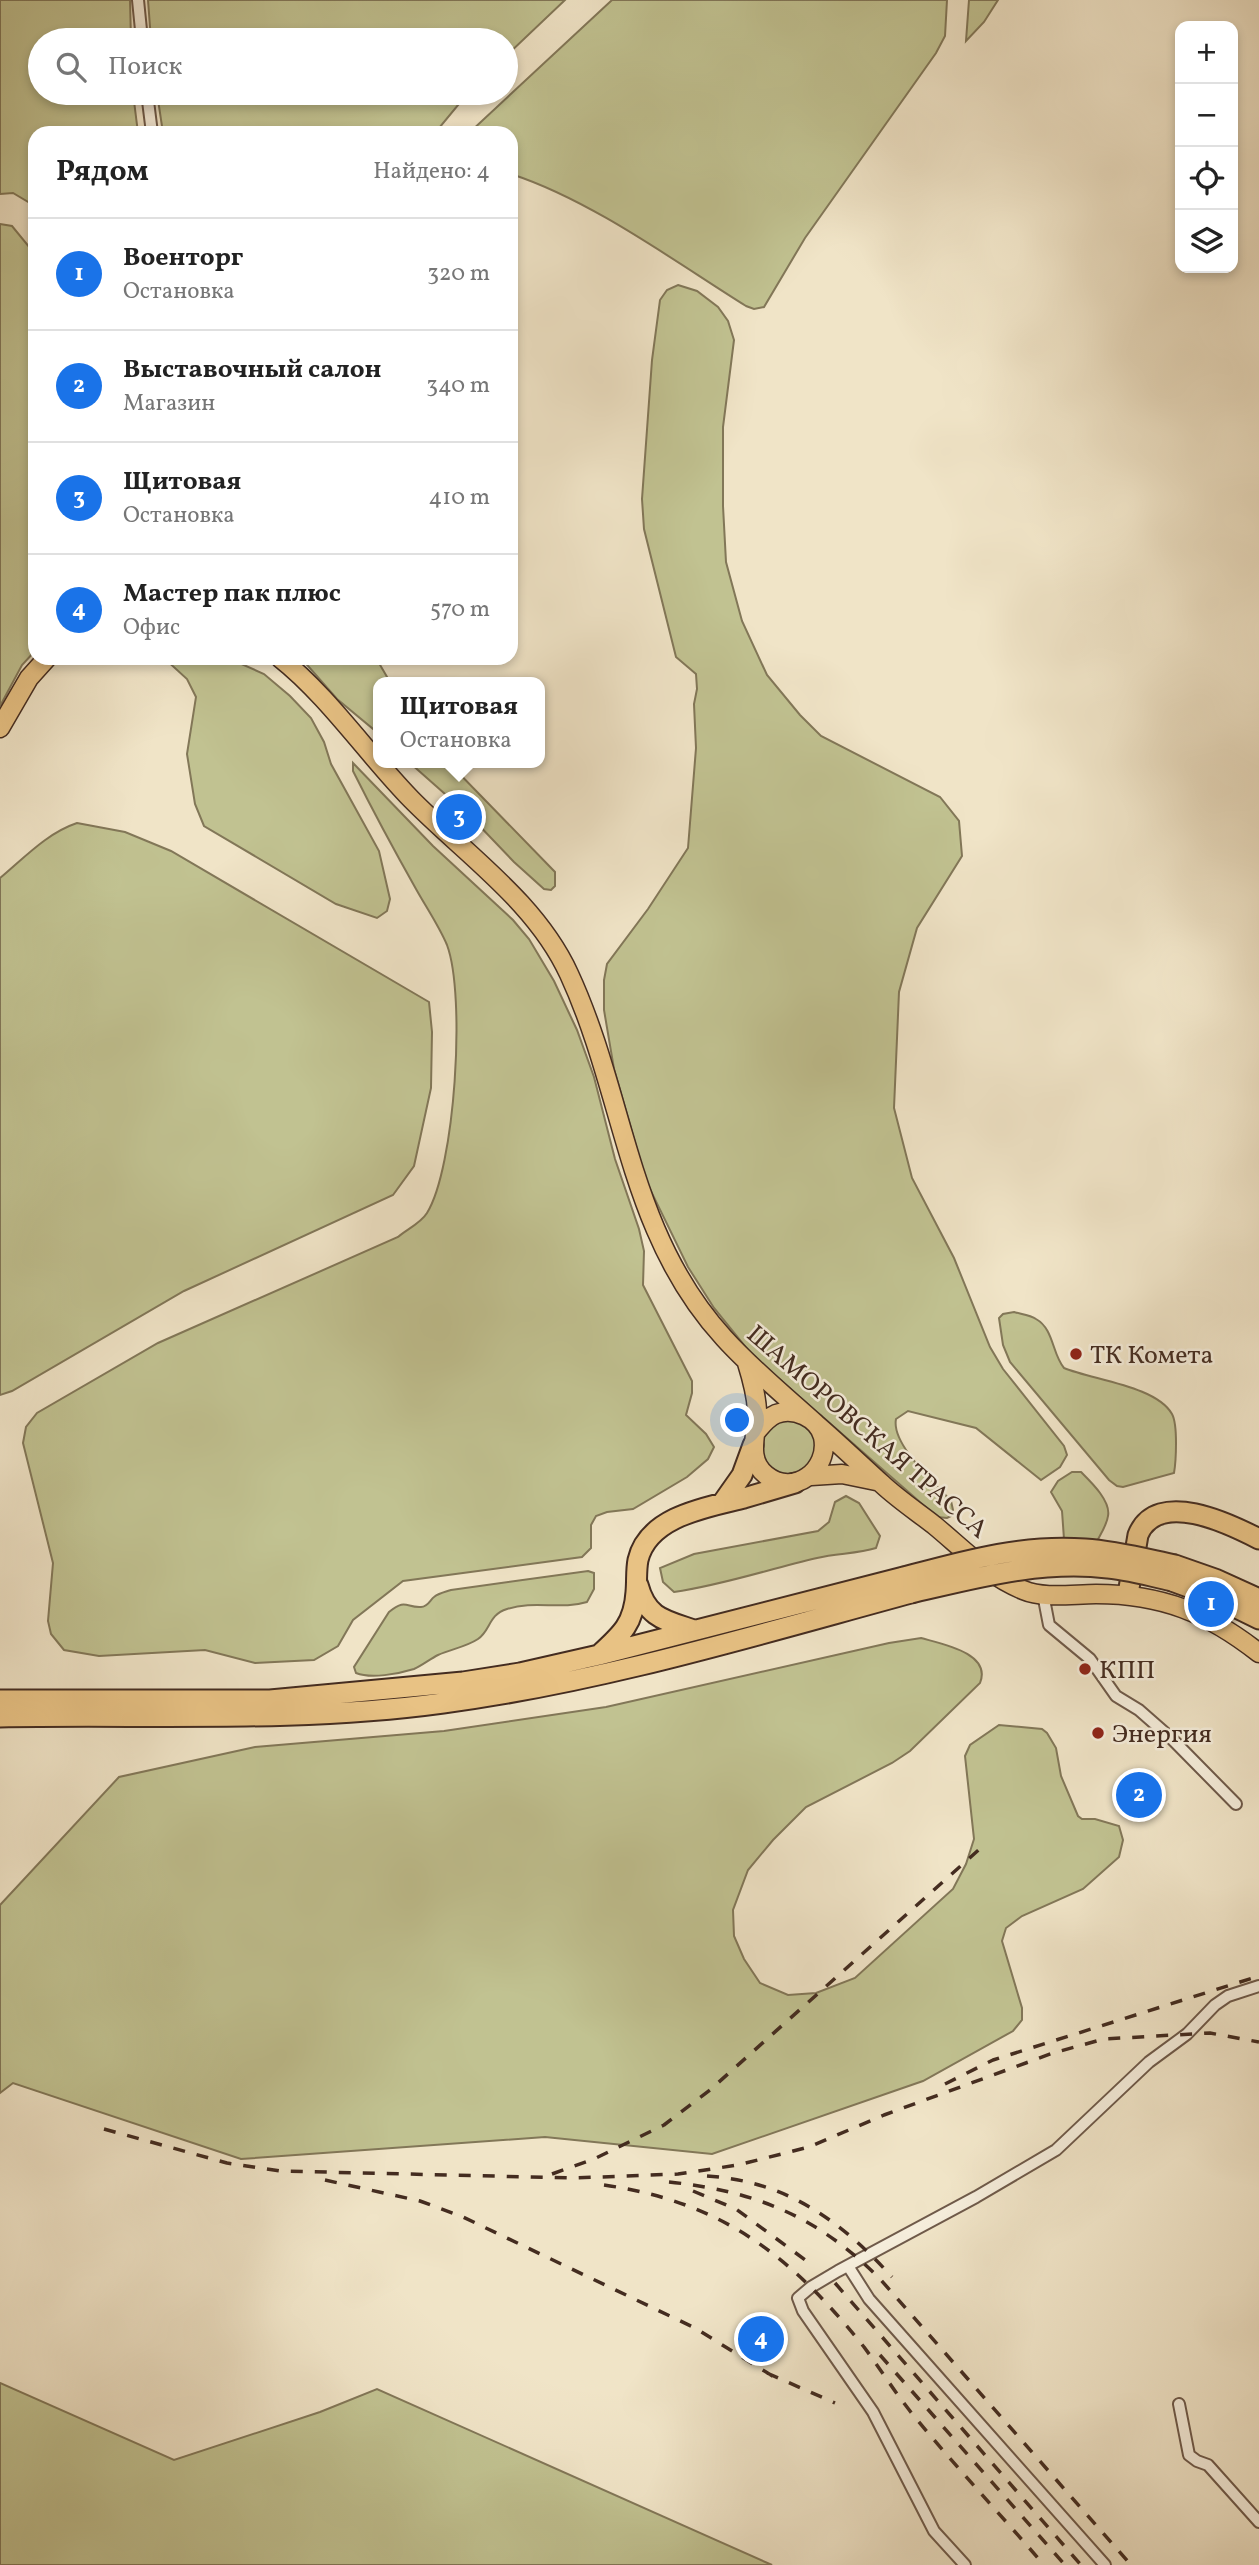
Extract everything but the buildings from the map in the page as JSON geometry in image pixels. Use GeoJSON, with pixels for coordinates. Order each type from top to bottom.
{"type":"FeatureCollection","features":[{"type":"Feature","properties":{"kind":"highway"},"geometry":{"type":"LineString","coordinates":[[723,1502],[742,1475],[755,1439]]}},
{"type":"Feature","properties":{"kind":"highway"},"geometry":{"type":"LineString","coordinates":[[599,1655],[620,1636],[631,1620],[641,1551],[653,1534],[667,1523],[723,1502],[803,1480]]}},
{"type":"Feature","properties":{"kind":"highway"},"geometry":{"type":"LineString","coordinates":[[1128,1594],[1138,1535],[1141,1528],[1157,1515],[1174,1512],[1207,1516],[1259,1539]]}},
{"type":"Feature","properties":{"kind":"highway"},"geometry":{"type":"LineString","coordinates":[[0,1700],[282,1699],[463,1682],[520,1673],[694,1630],[908,1585],[1052,1566],[1109,1567],[1215,1578],[1259,1599]]}},
{"type":"Feature","properties":{"kind":"highway"},"geometry":{"type":"LineString","coordinates":[[1174,1573],[1259,1619]]}},
{"type":"Feature","properties":{"kind":"highway"},"geometry":{"type":"LineString","coordinates":[[637,1580],[641,1596],[654,1614],[694,1630]]}},
{"type":"Feature","properties":{"kind":"highway"},"geometry":{"type":"LineString","coordinates":[[0,1717],[271,1716],[441,1703],[523,1690],[644,1664],[908,1585]]}},
{"type":"Feature","properties":{"kind":"main road"},"geometry":{"type":"LineString","coordinates":[[0,728],[29,678],[41,665]]}},
{"type":"Feature","properties":{"kind":"main road","name":"ШАМОРОВСКАЯ ТРАССА"},"geometry":{"type":"LineString","coordinates":[[290,665],[373,757]]}},
{"type":"Feature","properties":{"kind":"main road","name":"ШАМОРОВСКАЯ ТРАССА"},"geometry":{"type":"LineString","coordinates":[[383,768],[411,799],[503,886],[549,940],[567,969],[592,1028],[632,1170],[650,1219],[672,1265],[698,1305],[746,1360],[884,1486],[985,1569],[1027,1592],[1128,1594],[1180,1605],[1222,1625],[1259,1653]]}},
{"type":"Feature","properties":{"kind":"main road"},"geometry":{"type":"LineString","coordinates":[[746,1360],[756,1399],[755,1439],[758,1466],[765,1475],[785,1483],[851,1475],[873,1480],[884,1486]]}},
{"type":"Feature","properties":{"kind":"main road"},"geometry":{"type":"LineString","coordinates":[[755,1439],[764,1422],[775,1414],[801,1413],[812,1420],[822,1433],[825,1448],[821,1464],[803,1480]]}},
{"type":"Feature","properties":{"kind":"street"},"geometry":{"type":"LineString","coordinates":[[138,0],[141,28]]}},
{"type":"Feature","properties":{"kind":"street"},"geometry":{"type":"LineString","coordinates":[[148,105],[151,126]]}},
{"type":"Feature","properties":{"kind":"street"},"geometry":{"type":"LineString","coordinates":[[1043,1594],[1049,1625],[1090,1659],[1116,1696],[1139,1710],[1172,1739],[1236,1804]]}},
{"type":"Feature","properties":{"kind":"street"},"geometry":{"type":"LineString","coordinates":[[965,2565],[934,2531],[873,2412],[799,2304],[798,2298],[811,2287],[1056,2150],[1149,2062],[1187,2034],[1215,2006],[1228,1996],[1259,1986]]}},
{"type":"Feature","properties":{"kind":"street"},"geometry":{"type":"LineString","coordinates":[[848,2266],[869,2299],[1105,2565]]}},
{"type":"Feature","properties":{"kind":"street"},"geometry":{"type":"LineString","coordinates":[[1179,2404],[1189,2455],[1208,2465],[1259,2522]]}},
{"type":"Feature","properties":{"kind":"green space"},"geometry":{"type":"Polygon","coordinates":[[[0,0],[130,0],[131,28],[28,28],[28,105],[134,105],[137,126],[28,126],[28,202],[13,193],[0,194],[0,0]]]}},
{"type":"Feature","properties":{"kind":"green space"},"geometry":{"type":"Polygon","coordinates":[[[148,0],[565,0],[518,45],[518,28],[150,28],[148,0]]]}},
{"type":"Feature","properties":{"kind":"green space"},"geometry":{"type":"Polygon","coordinates":[[[612,0],[947,0],[945,36],[936,53],[805,238],[764,307],[754,309],[746,306],[602,215],[518,177],[518,126],[477,126],[499,105],[518,105],[518,87],[612,0]]]}},
{"type":"Feature","properties":{"kind":"green space"},"geometry":{"type":"Polygon","coordinates":[[[969,0],[998,0],[984,22],[966,41],[969,0]]]}},
{"type":"Feature","properties":{"kind":"green space"},"geometry":{"type":"Polygon","coordinates":[[[159,105],[458,105],[441,126],[162,126],[159,105]]]}},
{"type":"Feature","properties":{"kind":"green space"},"geometry":{"type":"Polygon","coordinates":[[[0,224],[12,226],[28,245],[28,659],[0,706],[0,224]]]}},
{"type":"Feature","properties":{"kind":"green space"},"geometry":{"type":"Polygon","coordinates":[[[678,285],[697,291],[718,307],[728,321],[734,340],[723,427],[726,562],[742,621],[767,675],[821,736],[940,797],[959,821],[962,856],[917,928],[899,992],[894,1108],[912,1178],[954,1258],[990,1347],[1003,1369],[1064,1446],[1067,1455],[1060,1467],[1041,1480],[976,1428],[908,1411],[896,1419],[900,1440],[915,1462],[951,1501],[953,1510],[947,1518],[937,1517],[752,1355],[714,1308],[688,1267],[646,1181],[614,1069],[604,1010],[607,964],[648,909],[688,848],[696,748],[696,674],[676,657],[644,529],[642,499],[652,360],[660,300],[667,290],[678,285]]]}},
{"type":"Feature","properties":{"kind":"green space"},"geometry":{"type":"Polygon","coordinates":[[[172,665],[244,665],[264,674],[311,718],[324,742],[331,764],[379,851],[390,899],[387,911],[377,918],[336,904],[204,826],[195,804],[187,754],[196,697],[187,679],[172,665]]]}},
{"type":"Feature","properties":{"kind":"green space"},"geometry":{"type":"Polygon","coordinates":[[[307,665],[380,665],[387,677],[373,677],[373,729],[337,699],[307,665]]]}},
{"type":"Feature","properties":{"kind":"green space"},"geometry":{"type":"Polygon","coordinates":[[[353,763],[433,846],[513,920],[529,939],[554,981],[577,1030],[594,1077],[615,1159],[639,1229],[644,1251],[643,1285],[692,1381],[686,1415],[706,1434],[714,1447],[708,1459],[687,1477],[633,1509],[596,1516],[591,1525],[591,1548],[582,1557],[403,1581],[353,1620],[338,1646],[314,1660],[255,1663],[205,1650],[99,1656],[64,1650],[51,1634],[48,1621],[53,1563],[23,1443],[26,1427],[37,1413],[158,1343],[398,1237],[424,1217],[437,1191],[445,1159],[455,1081],[456,1002],[453,969],[444,938],[368,801],[353,771],[353,763]]]}},
{"type":"Feature","properties":{"kind":"green space"},"geometry":{"type":"Polygon","coordinates":[[[416,768],[454,768],[555,872],[555,886],[551,890],[544,889],[471,817],[416,768]]]}},
{"type":"Feature","properties":{"kind":"green space"},"geometry":{"type":"Polygon","coordinates":[[[77,823],[125,832],[171,851],[429,1002],[432,1032],[431,1088],[414,1166],[393,1195],[184,1291],[12,1391],[0,1395],[0,878],[46,840],[77,823]]]}},
{"type":"Feature","properties":{"kind":"green space"},"geometry":{"type":"Polygon","coordinates":[[[1014,1312],[1031,1316],[1042,1323],[1064,1368],[1138,1390],[1164,1404],[1174,1419],[1174,1473],[1123,1487],[1109,1480],[1010,1362],[1003,1345],[999,1318],[1003,1314],[1014,1312]]]}},
{"type":"Feature","properties":{"kind":"green space"},"geometry":{"type":"Polygon","coordinates":[[[789,1420],[808,1428],[816,1447],[808,1466],[789,1474],[770,1466],[762,1447],[770,1428],[789,1420]]]}},
{"type":"Feature","properties":{"kind":"green space"},"geometry":{"type":"Polygon","coordinates":[[[1072,1472],[1081,1472],[1106,1504],[1107,1519],[1096,1543],[1064,1539],[1062,1511],[1051,1492],[1058,1481],[1072,1472]]]}},
{"type":"Feature","properties":{"kind":"green space"},"geometry":{"type":"Polygon","coordinates":[[[846,1496],[859,1503],[880,1536],[876,1548],[817,1558],[674,1592],[663,1582],[660,1568],[694,1554],[818,1531],[829,1522],[835,1502],[846,1496]]]}},
{"type":"Feature","properties":{"kind":"green space"},"geometry":{"type":"Polygon","coordinates":[[[588,1571],[594,1573],[594,1589],[587,1602],[527,1605],[507,1609],[496,1615],[478,1639],[438,1655],[414,1669],[377,1676],[356,1673],[354,1667],[389,1612],[399,1605],[423,1607],[436,1596],[451,1590],[588,1571]]]}},
{"type":"Feature","properties":{"kind":"green space"},"geometry":{"type":"Polygon","coordinates":[[[921,1638],[952,1647],[972,1657],[979,1664],[982,1673],[980,1683],[910,1751],[806,1807],[748,1870],[733,1910],[734,1936],[744,1959],[760,1983],[788,1995],[816,1993],[855,1978],[953,1889],[966,1864],[974,1839],[965,1756],[970,1745],[999,1725],[1042,1729],[1047,1733],[1056,1748],[1061,1776],[1078,1816],[1119,1826],[1123,1840],[1119,1857],[1083,1889],[1022,1916],[1006,1928],[1002,1941],[1022,2008],[1022,2020],[1013,2031],[923,2081],[712,2154],[545,2137],[241,2159],[13,2083],[0,2093],[0,1905],[119,1777],[255,1747],[444,1731],[606,1707],[921,1638]]]}},
{"type":"Feature","properties":{"kind":"green space"},"geometry":{"type":"Polygon","coordinates":[[[0,2383],[174,2460],[320,2412],[377,2389],[772,2565],[0,2565],[0,2383]]]}},
{"type":"Feature","properties":{"kind":"railway"},"geometry":{"type":"LineString","coordinates":[[552,2174],[594,2159],[664,2125],[710,2090],[983,1846]]}},
{"type":"Feature","properties":{"kind":"railway"},"geometry":{"type":"LineString","coordinates":[[945,2084],[993,2060],[1259,1976]]}},
{"type":"Feature","properties":{"kind":"railway"},"geometry":{"type":"LineString","coordinates":[[104,2129],[227,2163],[280,2171],[574,2178],[678,2174],[738,2165],[809,2147],[884,2115],[1053,2053],[1104,2039],[1210,2033],[1259,2042]]}},
{"type":"Feature","properties":{"kind":"railway"},"geometry":{"type":"LineString","coordinates":[[707,2176],[762,2186],[810,2207],[852,2238],[892,2277]]}},
{"type":"Feature","properties":{"kind":"railway"},"geometry":{"type":"LineString","coordinates":[[325,2180],[420,2201],[463,2217],[695,2328],[774,2377]]}},
{"type":"Feature","properties":{"kind":"railway"},"geometry":{"type":"LineString","coordinates":[[669,2182],[701,2186],[758,2200],[810,2224],[858,2258],[881,2280],[1131,2565]]}},
{"type":"Feature","properties":{"kind":"railway"},"geometry":{"type":"LineString","coordinates":[[604,2185],[646,2193],[685,2205],[751,2238],[781,2260],[837,2315],[914,2416],[1044,2565]]}},
{"type":"Feature","properties":{"kind":"railway"},"geometry":{"type":"LineString","coordinates":[[693,2191],[736,2209],[808,2262]]}},
{"type":"Feature","properties":{"kind":"railway"},"geometry":{"type":"LineString","coordinates":[[835,2283],[1081,2565]]}},
{"type":"Feature","properties":{"kind":"railway"},"geometry":{"type":"LineString","coordinates":[[880,2355],[1065,2565]]}},
{"type":"Feature","properties":{"kind":"railway"},"geometry":{"type":"LineString","coordinates":[[767,2373],[835,2403]]}},
{"type":"Feature","properties":{"kind":"place","name":"Щитовая"},"geometry":{"type":"Point","coordinates":[459,817]}},
{"type":"Feature","properties":{"kind":"place","name":"ТК Комета"},"geometry":{"type":"Point","coordinates":[1076,1354]}},
{"type":"Feature","properties":{"kind":"place","name":"Военторг"},"geometry":{"type":"Point","coordinates":[1211,1604]}},
{"type":"Feature","properties":{"kind":"place","name":"КПП"},"geometry":{"type":"Point","coordinates":[1085,1669]}},
{"type":"Feature","properties":{"kind":"place","name":"Энергия"},"geometry":{"type":"Point","coordinates":[1098,1733]}},
{"type":"Feature","properties":{"kind":"place","name":"Выставочный салон"},"geometry":{"type":"Point","coordinates":[1139,1795]}},
{"type":"Feature","properties":{"kind":"place","name":"Мастер пак плюс"},"geometry":{"type":"Point","coordinates":[761,2339]}}]}
